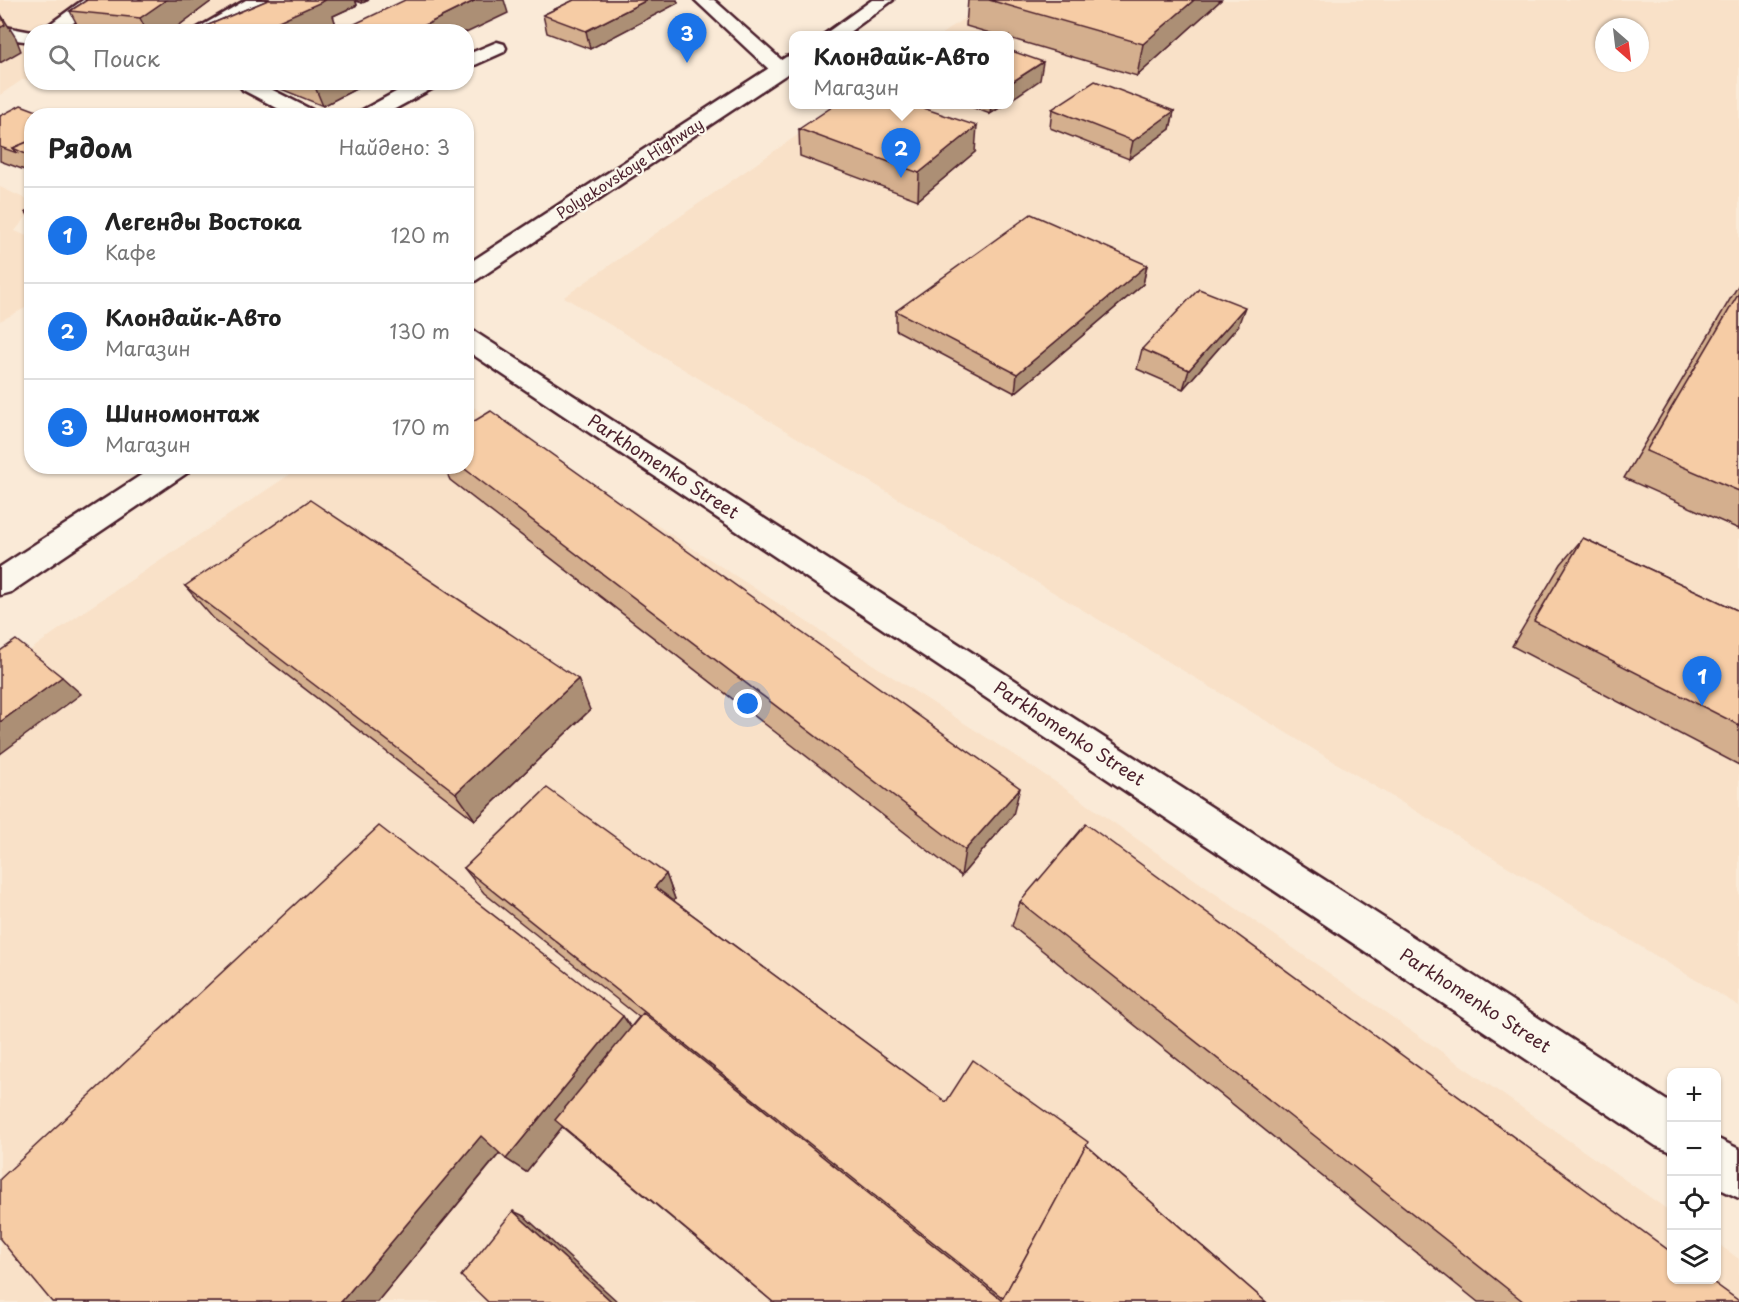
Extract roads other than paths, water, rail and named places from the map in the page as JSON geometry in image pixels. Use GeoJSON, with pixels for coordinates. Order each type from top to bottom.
{"type":"FeatureCollection","features":[{"type":"Feature","properties":{"kind":"street"},"geometry":{"type":"LineString","coordinates":[[60,24],[95,0]]}},
{"type":"Feature","properties":{"kind":"street"},"geometry":{"type":"LineString","coordinates":[[215,24],[259,0]]}},
{"type":"Feature","properties":{"kind":"street"},"geometry":{"type":"LineString","coordinates":[[704,0],[786,65]]}},
{"type":"Feature","properties":{"kind":"street"},"geometry":{"type":"LineString","coordinates":[[838,31],[885,0]]}},
{"type":"Feature","properties":{"kind":"street"},"geometry":{"type":"LineString","coordinates":[[0,32],[24,36]]}},
{"type":"Feature","properties":{"kind":"street"},"geometry":{"type":"LineString","coordinates":[[474,59],[497,48]]}},
{"type":"Feature","properties":{"kind":"street","name":"Polyakovskoye Highway"},"geometry":{"type":"LineString","coordinates":[[474,271],[786,65]]}},
{"type":"Feature","properties":{"kind":"street"},"geometry":{"type":"LineString","coordinates":[[258,90],[293,108]]}},
{"type":"Feature","properties":{"kind":"street"},"geometry":{"type":"LineString","coordinates":[[381,108],[415,90]]}},
{"type":"Feature","properties":{"kind":"street","name":"Parkhomenko Street"},"geometry":{"type":"LineString","coordinates":[[474,343],[1667,1127]]}},
{"type":"Feature","properties":{"kind":"street"},"geometry":{"type":"LineString","coordinates":[[0,583],[165,474]]}},
{"type":"Feature","properties":{"kind":"street"},"geometry":{"type":"LineString","coordinates":[[1721,1163],[1739,1174]]}},
{"type":"Feature","properties":{"kind":"place","name":"Шиномонтаж"},"geometry":{"type":"Point","coordinates":[687,63]}},
{"type":"Feature","properties":{"kind":"place","name":"Клондайк-Авто"},"geometry":{"type":"Point","coordinates":[901,178]}},
{"type":"Feature","properties":{"kind":"place","name":"Легенды Востока"},"geometry":{"type":"Point","coordinates":[1702,706]}}]}
